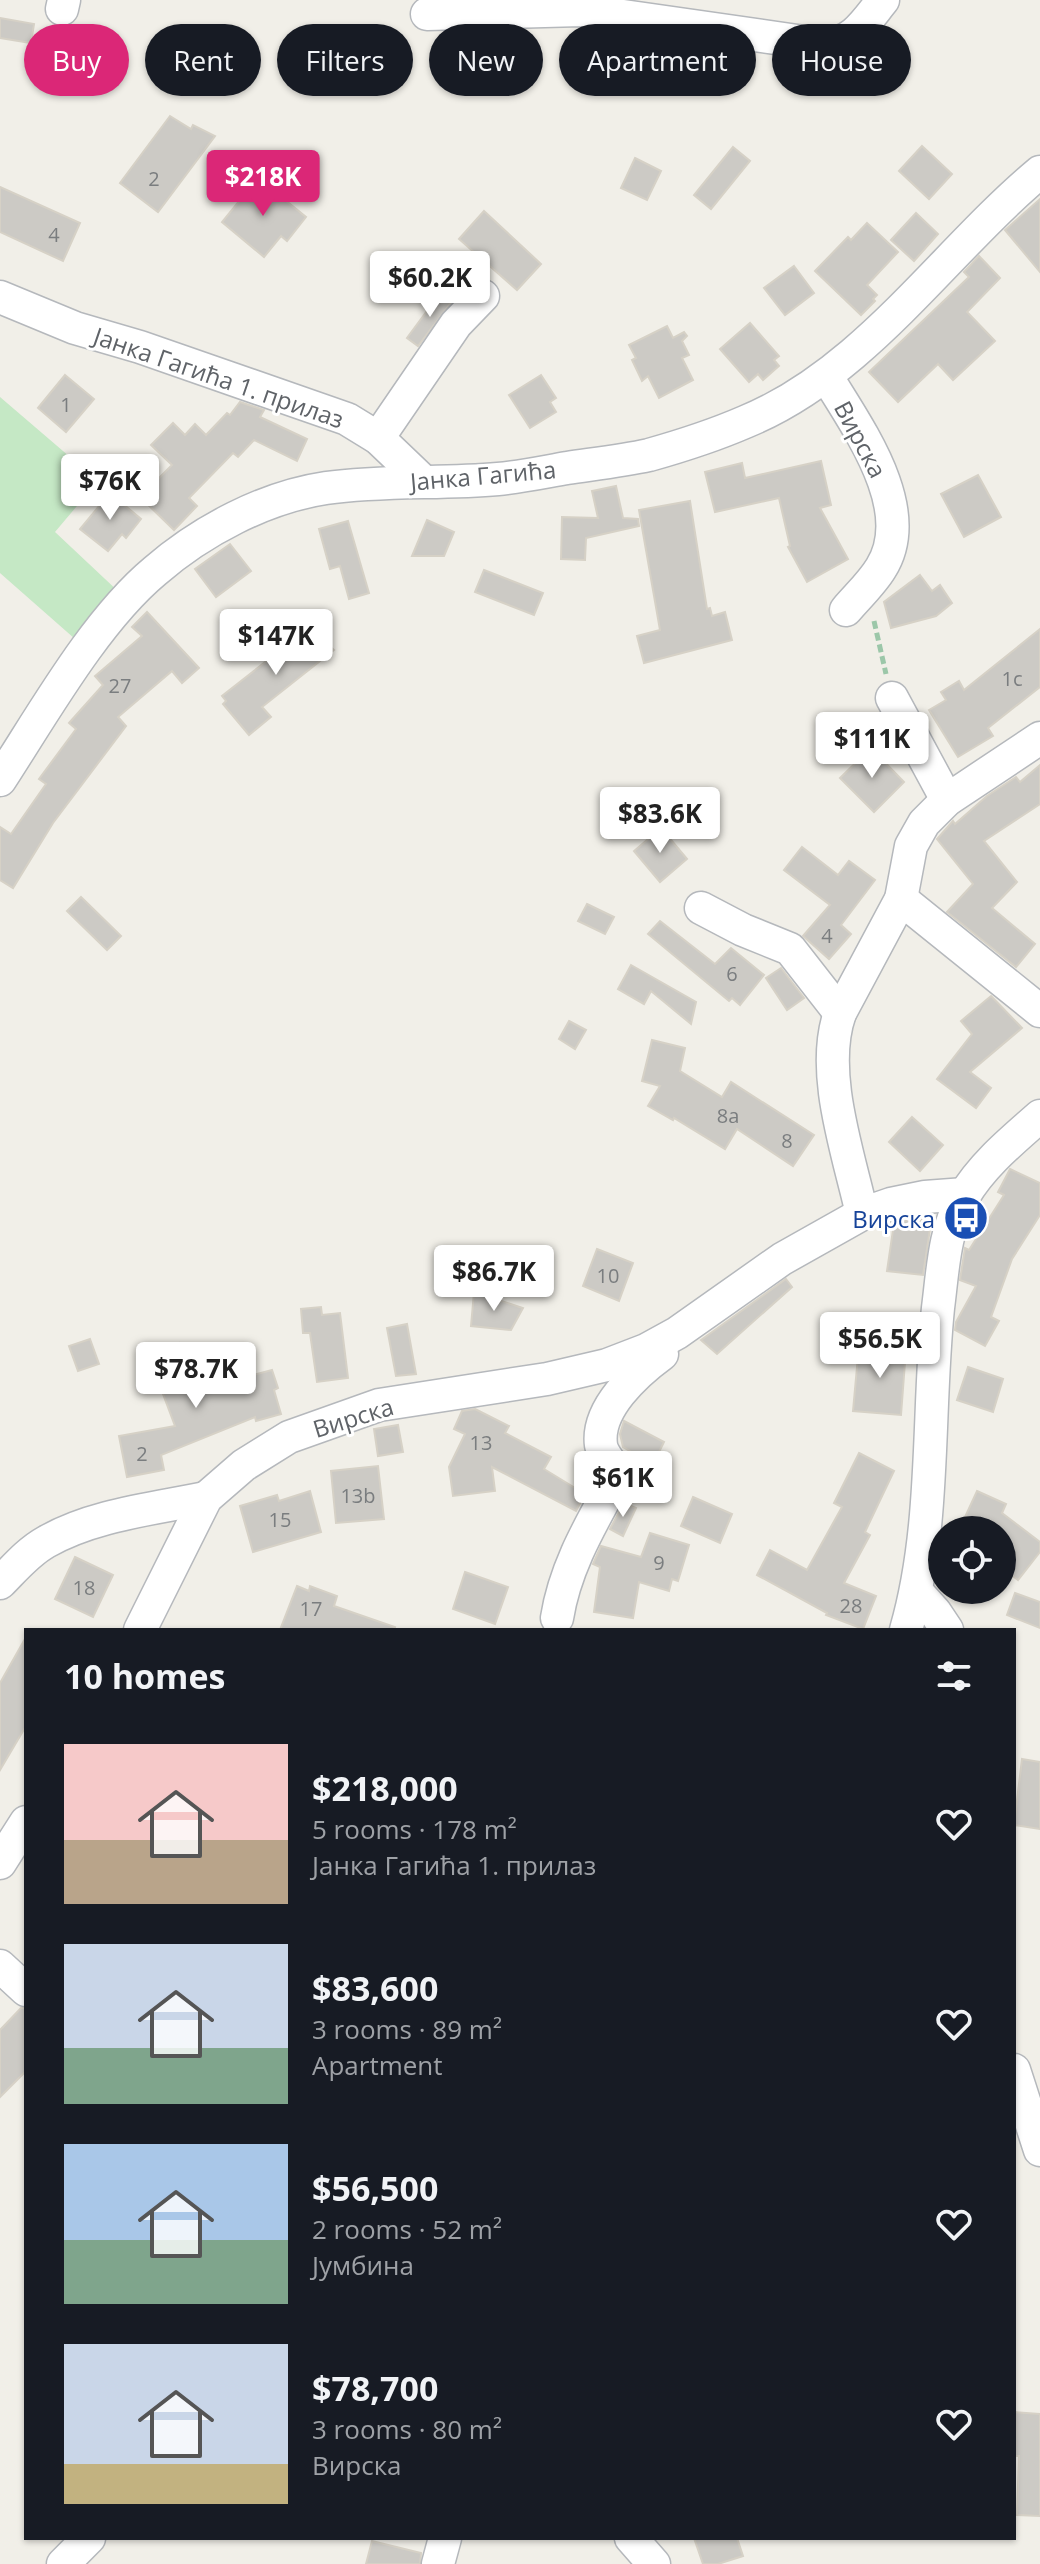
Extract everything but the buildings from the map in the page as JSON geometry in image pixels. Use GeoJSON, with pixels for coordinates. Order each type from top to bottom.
{"type":"FeatureCollection","features":[{"type":"Feature","properties":{"kind":"street"},"geometry":{"type":"LineString","coordinates":[[427,14],[581,10],[825,45],[849,40],[883,0]]}},
{"type":"Feature","properties":{"kind":"street","name":"Јанка Гагића"},"geometry":{"type":"LineString","coordinates":[[0,780],[67,677],[111,617],[156,569],[204,536],[254,510],[325,488],[498,479],[648,455],[748,421],[827,377],[927,282],[1015,192],[1040,172]]}},
{"type":"Feature","properties":{"kind":"street"},"geometry":{"type":"LineString","coordinates":[[378,438],[456,324],[483,296]]}},
{"type":"Feature","properties":{"kind":"street","name":"Јанка Гагића 1. прилаз"},"geometry":{"type":"LineString","coordinates":[[0,297],[75,328],[298,400],[347,419],[378,438],[423,481]]}},
{"type":"Feature","properties":{"kind":"street","name":"Вирска"},"geometry":{"type":"LineString","coordinates":[[827,377],[884,479],[891,510],[892,534],[882,567],[854,600]]}},
{"type":"Feature","properties":{"kind":"street"},"geometry":{"type":"LineString","coordinates":[[892,698],[947,800]]}},
{"type":"Feature","properties":{"kind":"street"},"geometry":{"type":"LineString","coordinates":[[862,1214],[836,1103],[833,1053],[840,1013],[901,899],[911,846],[924,823],[947,800],[1040,738]]}},
{"type":"Feature","properties":{"kind":"street"},"geometry":{"type":"LineString","coordinates":[[901,899],[1040,1011]]}},
{"type":"Feature","properties":{"kind":"street"},"geometry":{"type":"LineString","coordinates":[[701,908],[790,949],[840,1013]]}},
{"type":"Feature","properties":{"kind":"street"},"geometry":{"type":"LineString","coordinates":[[907,1628],[924,1554],[933,1362],[945,1246],[965,1194],[985,1168],[1040,1116]]}},
{"type":"Feature","properties":{"kind":"street","name":"Вирска"},"geometry":{"type":"LineString","coordinates":[[141,1628],[206,1498],[244,1465],[289,1437],[379,1405],[547,1379],[607,1365],[646,1350],[677,1333],[782,1259],[862,1214],[925,1197],[965,1194]]}},
{"type":"Feature","properties":{"kind":"street"},"geometry":{"type":"LineString","coordinates":[[557,1618],[575,1553],[615,1480],[614,1466],[604,1454],[601,1443],[612,1406],[627,1382],[670,1349],[677,1333]]}},
{"type":"Feature","properties":{"kind":"street"},"geometry":{"type":"LineString","coordinates":[[0,1583],[44,1543],[65,1533],[113,1517],[206,1498]]}},
{"type":"Feature","properties":{"kind":"street"},"geometry":{"type":"LineString","coordinates":[[917,1592],[946,1628]]}},
{"type":"Feature","properties":{"kind":"street"},"geometry":{"type":"LineString","coordinates":[[0,1863],[24,1825]]}},
{"type":"Feature","properties":{"kind":"street"},"geometry":{"type":"LineString","coordinates":[[0,1966],[24,1988]]}},
{"type":"Feature","properties":{"kind":"street"},"geometry":{"type":"LineString","coordinates":[[1016,2076],[1040,2150]]}},
{"type":"Feature","properties":{"kind":"street"},"geometry":{"type":"LineString","coordinates":[[63,2564],[87,2540]]}},
{"type":"Feature","properties":{"kind":"street"},"geometry":{"type":"LineString","coordinates":[[438,2564],[444,2540]]}},
{"type":"Feature","properties":{"kind":"street"},"geometry":{"type":"LineString","coordinates":[[633,2540],[654,2564]]}},
{"type":"Feature","properties":{"kind":"path"},"geometry":{"type":"LineString","coordinates":[[854,600],[873,620],[892,698]]}},
{"type":"Feature","properties":{"kind":"green space"},"geometry":{"type":"Polygon","coordinates":[[[0,397],[98,481],[55,532],[121,594],[83,646],[0,573],[0,397]]]}},
{"type":"Feature","properties":{"kind":"place","name":"Вирска"},"geometry":{"type":"Point","coordinates":[966,1218]}}]}
